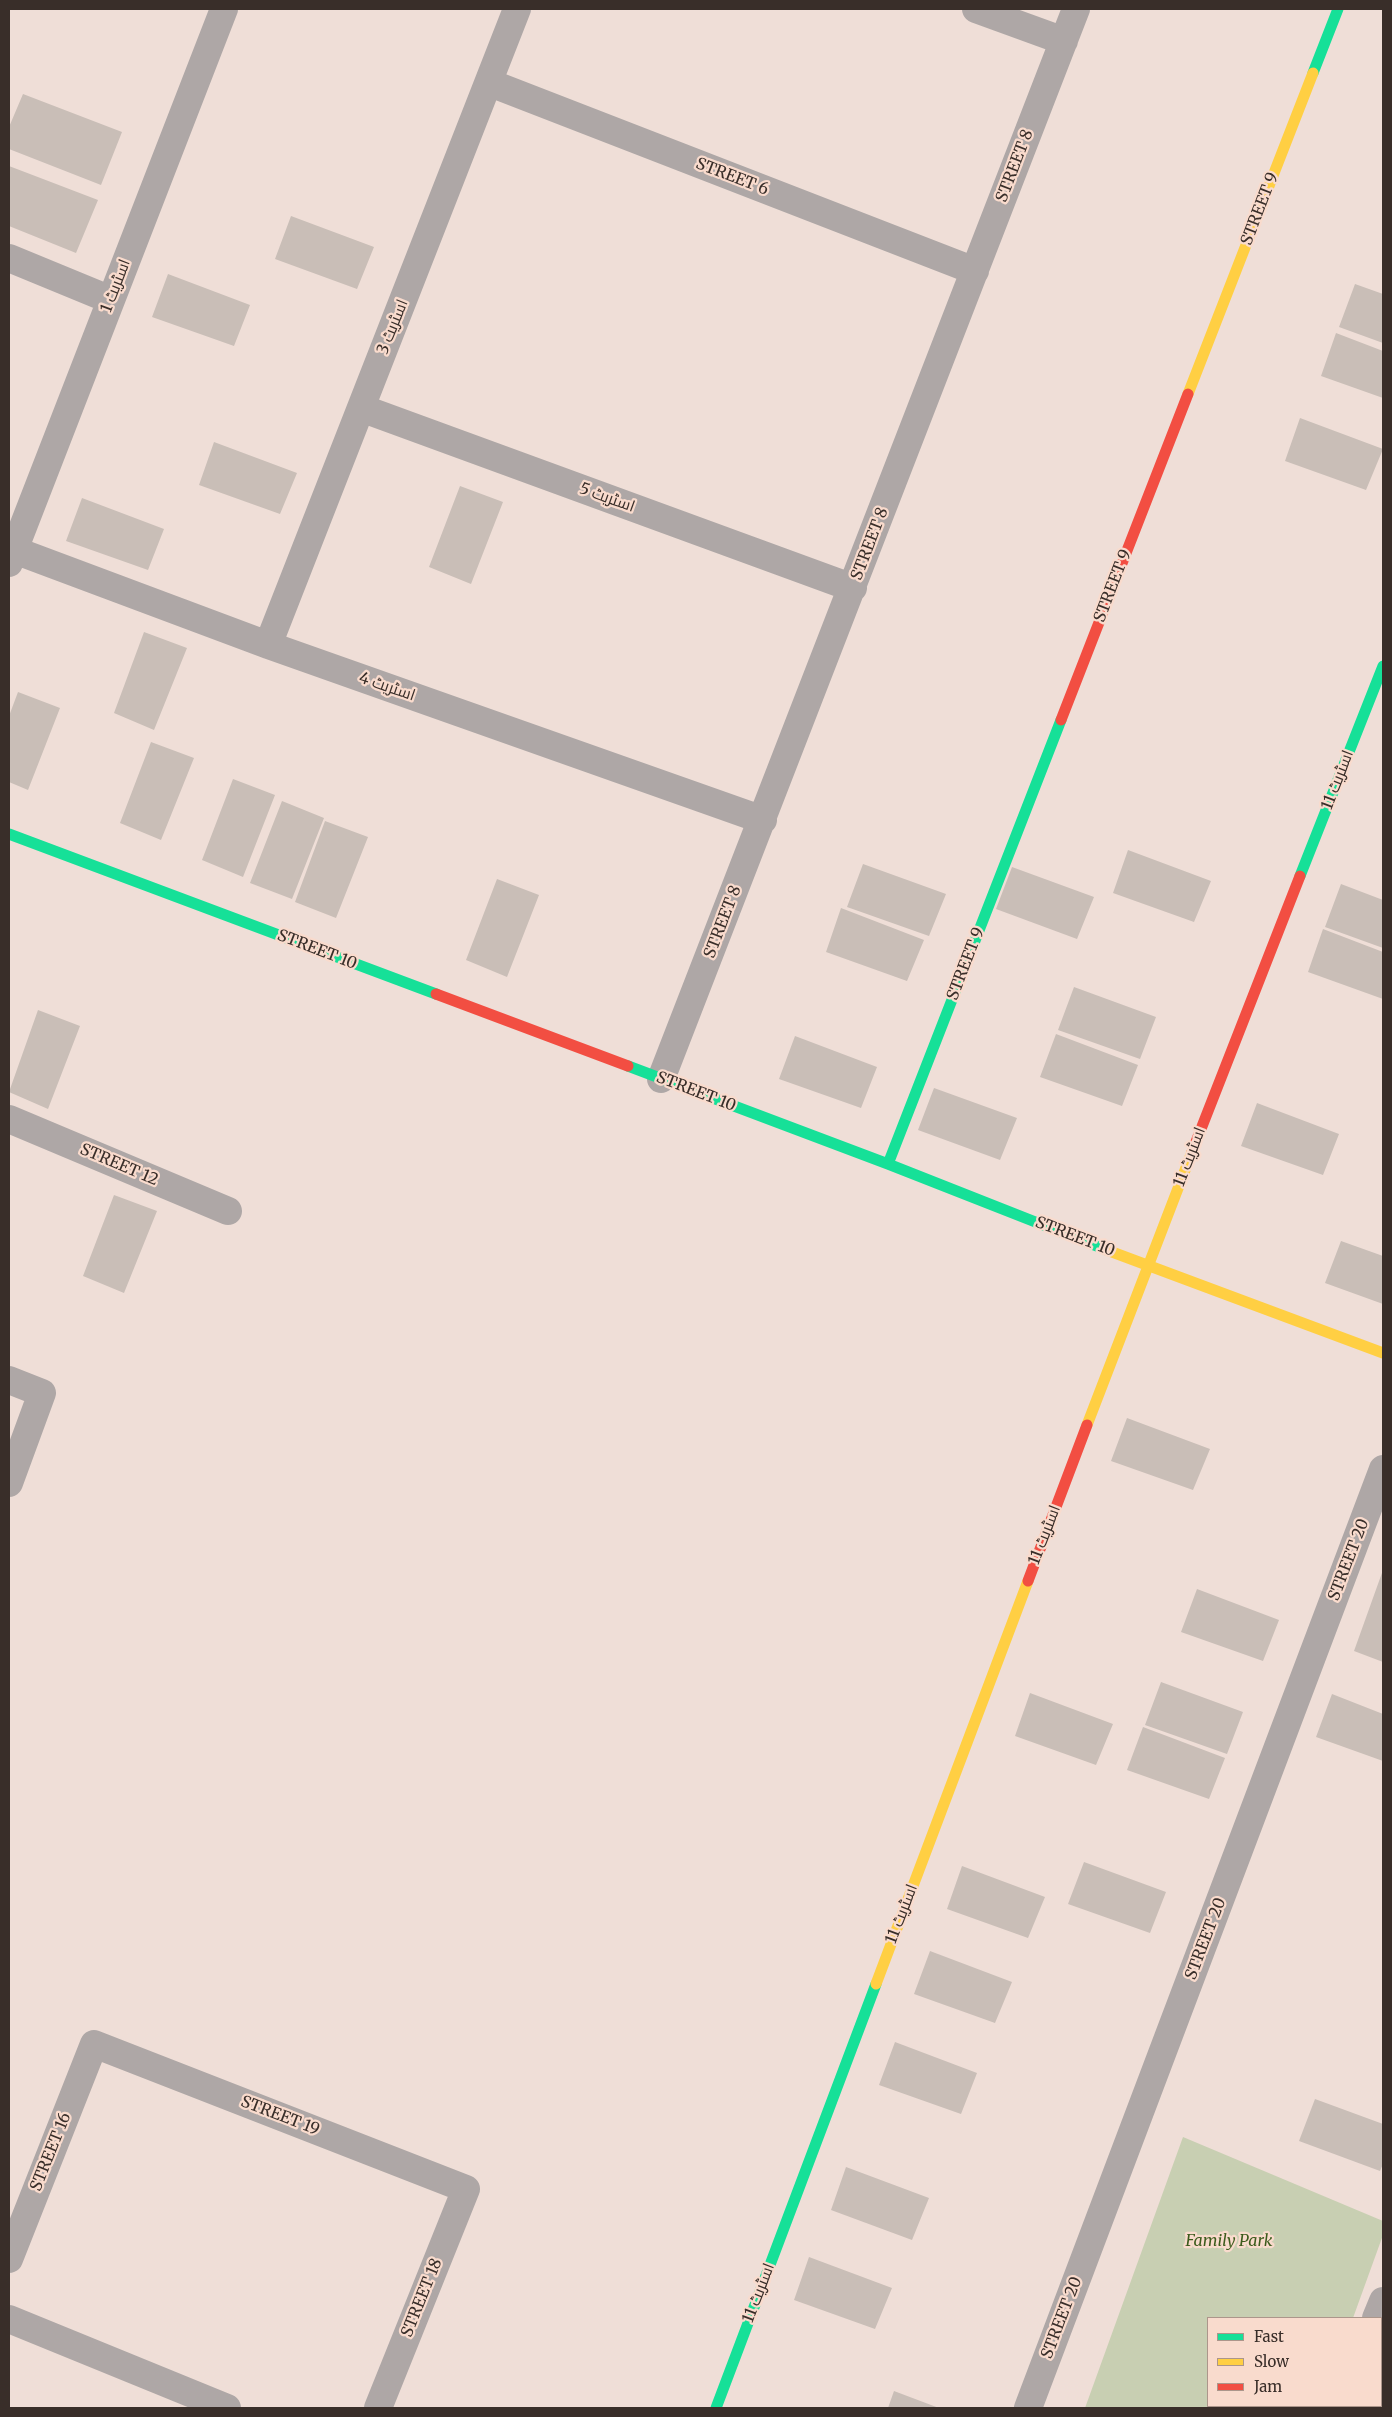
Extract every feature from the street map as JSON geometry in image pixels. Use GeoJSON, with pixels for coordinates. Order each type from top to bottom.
{"type":"FeatureCollection","features":[{"type":"Feature","properties":{"kind":"street","name":"اسٹریٹ 1"},"geometry":{"type":"LineString","coordinates":[[11,556],[224,9]]}},
{"type":"Feature","properties":{"kind":"street","name":"اسٹریٹ 3"},"geometry":{"type":"LineString","coordinates":[[268,645],[490,83],[517,9]]}},
{"type":"Feature","properties":{"kind":"street"},"geometry":{"type":"LineString","coordinates":[[976,9],[1064,41]]}},
{"type":"Feature","properties":{"kind":"street","name":"STREET 8"},"geometry":{"type":"LineString","coordinates":[[661,1079],[1076,9]]}},
{"type":"Feature","properties":{"kind":"street","name":"STREET 9"},"geometry":{"type":"LineString","coordinates":[[888,1164],[1338,9]]}},
{"type":"Feature","properties":{"kind":"street","name":"STREET 6"},"geometry":{"type":"LineString","coordinates":[[490,83],[975,272]]}},
{"type":"Feature","properties":{"kind":"street"},"geometry":{"type":"LineString","coordinates":[[9,258],[111,300]]}},
{"type":"Feature","properties":{"kind":"street","name":"اسٹریٹ 5"},"geometry":{"type":"LineString","coordinates":[[361,408],[853,588]]}},
{"type":"Feature","properties":{"kind":"street","name":"اسٹریٹ 4"},"geometry":{"type":"LineString","coordinates":[[11,556],[763,820]]}},
{"type":"Feature","properties":{"kind":"street","name":"اسٹریٹ 11"},"geometry":{"type":"LineString","coordinates":[[716,2408],[1147,1266],[1383,666]]}},
{"type":"Feature","properties":{"kind":"street","name":"STREET 10"},"geometry":{"type":"LineString","coordinates":[[9,834],[888,1164],[1147,1266],[1383,1353]]}},
{"type":"Feature","properties":{"kind":"street","name":"STREET 12"},"geometry":{"type":"LineString","coordinates":[[9,1120],[228,1211]]}},
{"type":"Feature","properties":{"kind":"street"},"geometry":{"type":"LineString","coordinates":[[9,1380],[42,1393],[9,1484]]}},
{"type":"Feature","properties":{"kind":"street","name":"STREET 20"},"geometry":{"type":"LineString","coordinates":[[1028,2408],[1383,1469]]}},
{"type":"Feature","properties":{"kind":"street","name":"STREET 19"},"geometry":{"type":"LineString","coordinates":[[94,2044],[466,2188]]}},
{"type":"Feature","properties":{"kind":"street","name":"STREET 16"},"geometry":{"type":"LineString","coordinates":[[9,2259],[94,2044]]}},
{"type":"Feature","properties":{"kind":"street","name":"STREET 18"},"geometry":{"type":"LineString","coordinates":[[378,2408],[466,2188]]}},
{"type":"Feature","properties":{"kind":"street"},"geometry":{"type":"LineString","coordinates":[[1376,2317],[1383,2301]]}},
{"type":"Feature","properties":{"kind":"street"},"geometry":{"type":"LineString","coordinates":[[9,2319],[227,2408]]}},
{"type":"Feature","properties":{"kind":"green space","name":"Family Park"},"geometry":{"type":"Polygon","coordinates":[[[1183,2137],[1383,2221],[1383,2235],[1353,2317],[1207,2317],[1207,2407],[1321,2408],[1085,2408],[1183,2137]]]}},
{"type":"Feature","properties":{"kind":"building"},"geometry":{"type":"Polygon","coordinates":[[[23,94],[122,132],[101,185],[9,149],[9,127],[23,94]]]}},
{"type":"Feature","properties":{"kind":"building"},"geometry":{"type":"Polygon","coordinates":[[[9,166],[98,200],[76,253],[9,226],[9,166]]]}},
{"type":"Feature","properties":{"kind":"building"},"geometry":{"type":"Polygon","coordinates":[[[291,216],[374,247],[357,289],[275,259],[291,216]]]}},
{"type":"Feature","properties":{"kind":"building"},"geometry":{"type":"Polygon","coordinates":[[[168,274],[250,305],[234,346],[152,317],[168,274]]]}},
{"type":"Feature","properties":{"kind":"building"},"geometry":{"type":"Polygon","coordinates":[[[1355,284],[1383,294],[1383,343],[1339,327],[1355,284]]]}},
{"type":"Feature","properties":{"kind":"building"},"geometry":{"type":"Polygon","coordinates":[[[1336,333],[1383,351],[1383,398],[1321,376],[1336,333]]]}},
{"type":"Feature","properties":{"kind":"building"},"geometry":{"type":"Polygon","coordinates":[[[1300,418],[1383,449],[1366,490],[1285,461],[1300,418]]]}},
{"type":"Feature","properties":{"kind":"building"},"geometry":{"type":"Polygon","coordinates":[[[214,442],[297,473],[280,514],[199,485],[214,442]]]}},
{"type":"Feature","properties":{"kind":"building"},"geometry":{"type":"Polygon","coordinates":[[[460,486],[503,502],[471,584],[429,567],[460,486]]]}},
{"type":"Feature","properties":{"kind":"building"},"geometry":{"type":"Polygon","coordinates":[[[82,498],[164,529],[148,570],[66,541],[82,498]]]}},
{"type":"Feature","properties":{"kind":"building"},"geometry":{"type":"Polygon","coordinates":[[[144,632],[187,648],[154,730],[114,713],[144,632]]]}},
{"type":"Feature","properties":{"kind":"building"},"geometry":{"type":"Polygon","coordinates":[[[18,692],[60,708],[28,790],[9,782],[9,716],[18,692]]]}},
{"type":"Feature","properties":{"kind":"building"},"geometry":{"type":"Polygon","coordinates":[[[151,742],[194,758],[161,840],[120,823],[151,742]]]}},
{"type":"Feature","properties":{"kind":"building"},"geometry":{"type":"Polygon","coordinates":[[[233,779],[275,795],[243,877],[202,860],[233,779]]]}},
{"type":"Feature","properties":{"kind":"building"},"geometry":{"type":"Polygon","coordinates":[[[282,801],[324,818],[292,899],[250,883],[282,801]]]}},
{"type":"Feature","properties":{"kind":"building"},"geometry":{"type":"Polygon","coordinates":[[[325,821],[368,837],[336,918],[295,902],[325,821]]]}},
{"type":"Feature","properties":{"kind":"building"},"geometry":{"type":"Polygon","coordinates":[[[1128,850],[1211,881],[1194,922],[1113,893],[1128,850]]]}},
{"type":"Feature","properties":{"kind":"building"},"geometry":{"type":"Polygon","coordinates":[[[863,864],[946,894],[929,936],[847,907],[863,864]]]}},
{"type":"Feature","properties":{"kind":"building"},"geometry":{"type":"Polygon","coordinates":[[[1012,867],[1094,897],[1077,939],[996,909],[1012,867]]]}},
{"type":"Feature","properties":{"kind":"building"},"geometry":{"type":"Polygon","coordinates":[[[497,879],[539,895],[507,977],[466,960],[497,879]]]}},
{"type":"Feature","properties":{"kind":"building"},"geometry":{"type":"Polygon","coordinates":[[[1341,884],[1383,900],[1383,948],[1325,927],[1341,884]]]}},
{"type":"Feature","properties":{"kind":"building"},"geometry":{"type":"Polygon","coordinates":[[[841,908],[924,940],[907,981],[826,952],[841,908]]]}},
{"type":"Feature","properties":{"kind":"building"},"geometry":{"type":"Polygon","coordinates":[[[1323,929],[1383,952],[1383,999],[1308,972],[1323,929]]]}},
{"type":"Feature","properties":{"kind":"building"},"geometry":{"type":"Polygon","coordinates":[[[1074,987],[1156,1017],[1140,1059],[1058,1030],[1074,987]]]}},
{"type":"Feature","properties":{"kind":"building"},"geometry":{"type":"Polygon","coordinates":[[[38,1010],[80,1026],[48,1109],[9,1092],[38,1010]]]}},
{"type":"Feature","properties":{"kind":"building"},"geometry":{"type":"Polygon","coordinates":[[[1056,1034],[1138,1065],[1122,1106],[1040,1077],[1056,1034]]]}},
{"type":"Feature","properties":{"kind":"building"},"geometry":{"type":"Polygon","coordinates":[[[795,1036],[877,1067],[861,1108],[779,1079],[795,1036]]]}},
{"type":"Feature","properties":{"kind":"building"},"geometry":{"type":"Polygon","coordinates":[[[934,1088],[1017,1118],[1000,1160],[918,1130],[934,1088]]]}},
{"type":"Feature","properties":{"kind":"building"},"geometry":{"type":"Polygon","coordinates":[[[1257,1103],[1339,1134],[1323,1175],[1241,1146],[1257,1103]]]}},
{"type":"Feature","properties":{"kind":"building"},"geometry":{"type":"Polygon","coordinates":[[[114,1195],[157,1211],[124,1293],[83,1276],[114,1195]]]}},
{"type":"Feature","properties":{"kind":"building"},"geometry":{"type":"Polygon","coordinates":[[[1341,1241],[1383,1256],[1383,1304],[1325,1283],[1341,1241]]]}},
{"type":"Feature","properties":{"kind":"building"},"geometry":{"type":"Polygon","coordinates":[[[1127,1418],[1210,1449],[1193,1490],[1111,1461],[1127,1418]]]}},
{"type":"Feature","properties":{"kind":"building"},"geometry":{"type":"Polygon","coordinates":[[[1383,1570],[1383,1662],[1354,1651],[1383,1570]]]}},
{"type":"Feature","properties":{"kind":"building"},"geometry":{"type":"Polygon","coordinates":[[[1197,1589],[1279,1620],[1263,1661],[1181,1632],[1197,1589]]]}},
{"type":"Feature","properties":{"kind":"building"},"geometry":{"type":"Polygon","coordinates":[[[1161,1682],[1243,1712],[1227,1754],[1145,1725],[1161,1682]]]}},
{"type":"Feature","properties":{"kind":"building"},"geometry":{"type":"Polygon","coordinates":[[[1030,1693],[1113,1724],[1096,1765],[1015,1736],[1030,1693]]]}},
{"type":"Feature","properties":{"kind":"building"},"geometry":{"type":"Polygon","coordinates":[[[1332,1694],[1383,1714],[1383,1761],[1316,1737],[1332,1694]]]}},
{"type":"Feature","properties":{"kind":"building"},"geometry":{"type":"Polygon","coordinates":[[[1143,1727],[1225,1758],[1209,1799],[1127,1770],[1143,1727]]]}},
{"type":"Feature","properties":{"kind":"building"},"geometry":{"type":"Polygon","coordinates":[[[1084,1862],[1166,1892],[1150,1933],[1068,1904],[1084,1862]]]}},
{"type":"Feature","properties":{"kind":"building"},"geometry":{"type":"Polygon","coordinates":[[[962,1866],[1045,1897],[1028,1938],[947,1909],[962,1866]]]}},
{"type":"Feature","properties":{"kind":"building"},"geometry":{"type":"Polygon","coordinates":[[[930,1951],[1012,1982],[995,2023],[914,1994],[930,1951]]]}},
{"type":"Feature","properties":{"kind":"building"},"geometry":{"type":"Polygon","coordinates":[[[895,2042],[977,2073],[961,2114],[879,2085],[895,2042]]]}},
{"type":"Feature","properties":{"kind":"building"},"geometry":{"type":"Polygon","coordinates":[[[1315,2099],[1383,2124],[1383,2164],[1380,2171],[1299,2141],[1315,2099]]]}},
{"type":"Feature","properties":{"kind":"building"},"geometry":{"type":"Polygon","coordinates":[[[846,2167],[929,2198],[912,2240],[831,2210],[846,2167]]]}},
{"type":"Feature","properties":{"kind":"building"},"geometry":{"type":"Polygon","coordinates":[[[809,2257],[892,2288],[875,2329],[794,2300],[809,2257]]]}},
{"type":"Feature","properties":{"kind":"building"},"geometry":{"type":"Polygon","coordinates":[[[894,2391],[939,2408],[888,2408],[894,2391]]]}},
{"type":"Feature","properties":{"kind":"traffic: fast"},"geometry":{"type":"LineString","coordinates":[[1313,73],[1338,9]]}},
{"type":"Feature","properties":{"kind":"traffic: fast"},"geometry":{"type":"LineString","coordinates":[[1300,876],[1383,666]]}},
{"type":"Feature","properties":{"kind":"traffic: fast"},"geometry":{"type":"LineString","coordinates":[[888,1164],[1061,720]]}},
{"type":"Feature","properties":{"kind":"traffic: fast"},"geometry":{"type":"LineString","coordinates":[[9,834],[436,994]]}},
{"type":"Feature","properties":{"kind":"traffic: fast"},"geometry":{"type":"LineString","coordinates":[[628,1066],[888,1164],[1104,1249]]}},
{"type":"Feature","properties":{"kind":"traffic: fast"},"geometry":{"type":"LineString","coordinates":[[716,2408],[876,1984]]}},
{"type":"Feature","properties":{"kind":"traffic: slow"},"geometry":{"type":"LineString","coordinates":[[1188,394],[1313,73]]}},
{"type":"Feature","properties":{"kind":"traffic: slow"},"geometry":{"type":"LineString","coordinates":[[1087,1425],[1192,1152]]}},
{"type":"Feature","properties":{"kind":"traffic: slow"},"geometry":{"type":"LineString","coordinates":[[1104,1249],[1383,1353]]}},
{"type":"Feature","properties":{"kind":"traffic: slow"},"geometry":{"type":"LineString","coordinates":[[876,1984],[1028,1581]]}},
{"type":"Feature","properties":{"kind":"traffic: jam"},"geometry":{"type":"LineString","coordinates":[[1061,720],[1188,394]]}},
{"type":"Feature","properties":{"kind":"traffic: jam"},"geometry":{"type":"LineString","coordinates":[[1192,1152],[1300,876]]}},
{"type":"Feature","properties":{"kind":"traffic: jam"},"geometry":{"type":"LineString","coordinates":[[436,994],[628,1066]]}},
{"type":"Feature","properties":{"kind":"traffic: jam"},"geometry":{"type":"LineString","coordinates":[[1028,1581],[1087,1425]]}}]}
